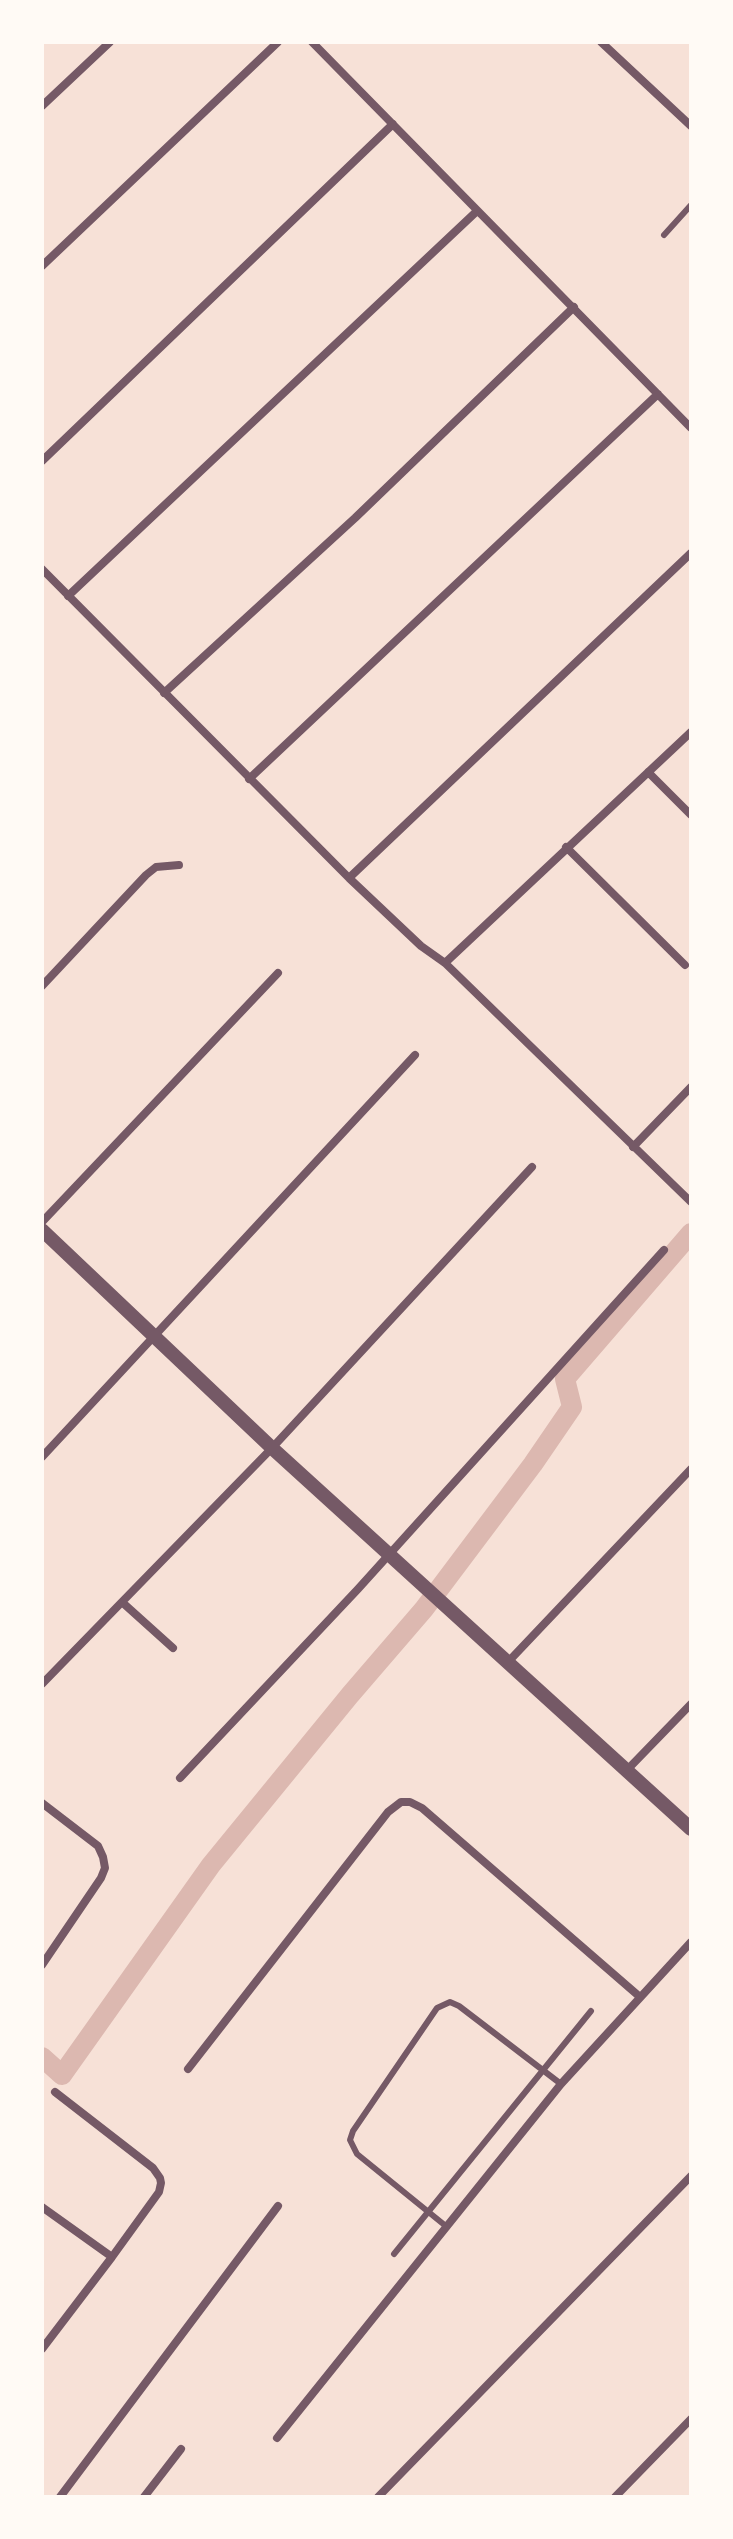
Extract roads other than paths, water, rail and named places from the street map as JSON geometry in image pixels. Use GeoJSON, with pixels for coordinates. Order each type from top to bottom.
{"type":"FeatureCollection","features":[{"type":"Feature","properties":{"kind":"street"},"geometry":{"type":"LineString","coordinates":[[42,106],[110,42]]}},
{"type":"Feature","properties":{"kind":"street"},"geometry":{"type":"LineString","coordinates":[[42,266],[278,42]]}},
{"type":"Feature","properties":{"kind":"street"},"geometry":{"type":"LineString","coordinates":[[312,42],[691,428]]}},
{"type":"Feature","properties":{"kind":"street"},"geometry":{"type":"LineString","coordinates":[[601,42],[612,46],[691,126]]}},
{"type":"Feature","properties":{"kind":"street"},"geometry":{"type":"LineString","coordinates":[[42,461],[393,124]]}},
{"type":"Feature","properties":{"kind":"street"},"geometry":{"type":"LineString","coordinates":[[68,596],[477,211]]}},
{"type":"Feature","properties":{"kind":"street"},"geometry":{"type":"LineString","coordinates":[[164,693],[355,518],[574,307]]}},
{"type":"Feature","properties":{"kind":"street"},"geometry":{"type":"LineString","coordinates":[[249,779],[658,394]]}},
{"type":"Feature","properties":{"kind":"street"},"geometry":{"type":"LineString","coordinates":[[349,878],[691,553]]}},
{"type":"Feature","properties":{"kind":"street"},"geometry":{"type":"LineString","coordinates":[[42,569],[349,878],[421,946],[445,963],[691,1202]]}},
{"type":"Feature","properties":{"kind":"street"},"geometry":{"type":"LineString","coordinates":[[445,963],[691,732]]}},
{"type":"Feature","properties":{"kind":"street"},"geometry":{"type":"LineString","coordinates":[[648,772],[691,815]]}},
{"type":"Feature","properties":{"kind":"street"},"geometry":{"type":"LineString","coordinates":[[566,847],[685,965]]}},
{"type":"Feature","properties":{"kind":"street"},"geometry":{"type":"LineString","coordinates":[[42,986],[146,875],[156,867],[179,865]]}},
{"type":"Feature","properties":{"kind":"street"},"geometry":{"type":"LineString","coordinates":[[42,1222],[278,973]]}},
{"type":"Feature","properties":{"kind":"street"},"geometry":{"type":"LineString","coordinates":[[42,1457],[415,1055]]}},
{"type":"Feature","properties":{"kind":"street"},"geometry":{"type":"LineString","coordinates":[[633,1147],[691,1087]]}},
{"type":"Feature","properties":{"kind":"street"},"geometry":{"type":"LineString","coordinates":[[42,1684],[272,1448],[532,1167]]}},
{"type":"Feature","properties":{"kind":"street"},"geometry":{"type":"LineString","coordinates":[[42,1230],[272,1448],[691,1829]]}},
{"type":"Feature","properties":{"kind":"street"},"geometry":{"type":"LineString","coordinates":[[180,1778],[664,1250]]}},
{"type":"Feature","properties":{"kind":"street"},"geometry":{"type":"LineString","coordinates":[[508,1662],[691,1469]]}},
{"type":"Feature","properties":{"kind":"street"},"geometry":{"type":"LineString","coordinates":[[123,1603],[173,1648]]}},
{"type":"Feature","properties":{"kind":"street"},"geometry":{"type":"LineString","coordinates":[[627,1770],[691,1704]]}},
{"type":"Feature","properties":{"kind":"street"},"geometry":{"type":"LineString","coordinates":[[188,2069],[388,1812],[401,1802],[410,1802],[422,1808],[640,1997]]}},
{"type":"Feature","properties":{"kind":"street"},"geometry":{"type":"LineString","coordinates":[[42,1803],[98,1846],[105,1868],[42,1965]]}},
{"type":"Feature","properties":{"kind":"street"},"geometry":{"type":"LineString","coordinates":[[277,2438],[561,2084],[691,1942]]}},
{"type":"Feature","properties":{"kind":"street"},"geometry":{"type":"LineString","coordinates":[[42,2349],[159,2192],[160,2178],[153,2168],[55,2092]]}},
{"type":"Feature","properties":{"kind":"street"},"geometry":{"type":"LineString","coordinates":[[378,2497],[691,2176]]}},
{"type":"Feature","properties":{"kind":"street"},"geometry":{"type":"LineString","coordinates":[[60,2497],[278,2206]]}},
{"type":"Feature","properties":{"kind":"street"},"geometry":{"type":"LineString","coordinates":[[42,2207],[112,2257]]}},
{"type":"Feature","properties":{"kind":"street"},"geometry":{"type":"LineString","coordinates":[[42,2329],[52,2336]]}},
{"type":"Feature","properties":{"kind":"street"},"geometry":{"type":"LineString","coordinates":[[615,2497],[691,2419]]}},
{"type":"Feature","properties":{"kind":"street"},"geometry":{"type":"LineString","coordinates":[[144,2497],[181,2449]]}},
{"type":"Feature","properties":{"kind":"lane"},"geometry":{"type":"LineString","coordinates":[[664,235],[691,205]]}},
{"type":"Feature","properties":{"kind":"lane"},"geometry":{"type":"LineString","coordinates":[[447,2227],[357,2154],[350,2140],[353,2131],[437,2008],[450,2002],[459,2006],[561,2084]]}},
{"type":"Feature","properties":{"kind":"lane"},"geometry":{"type":"LineString","coordinates":[[394,2254],[591,2011]]}},
{"type":"Feature","properties":{"kind":"waterway"},"geometry":{"type":"LineString","coordinates":[[42,2057],[62,2075],[211,1865],[424,1609],[533,1464],[572,1407],[565,1379],[691,1233]]}}]}
